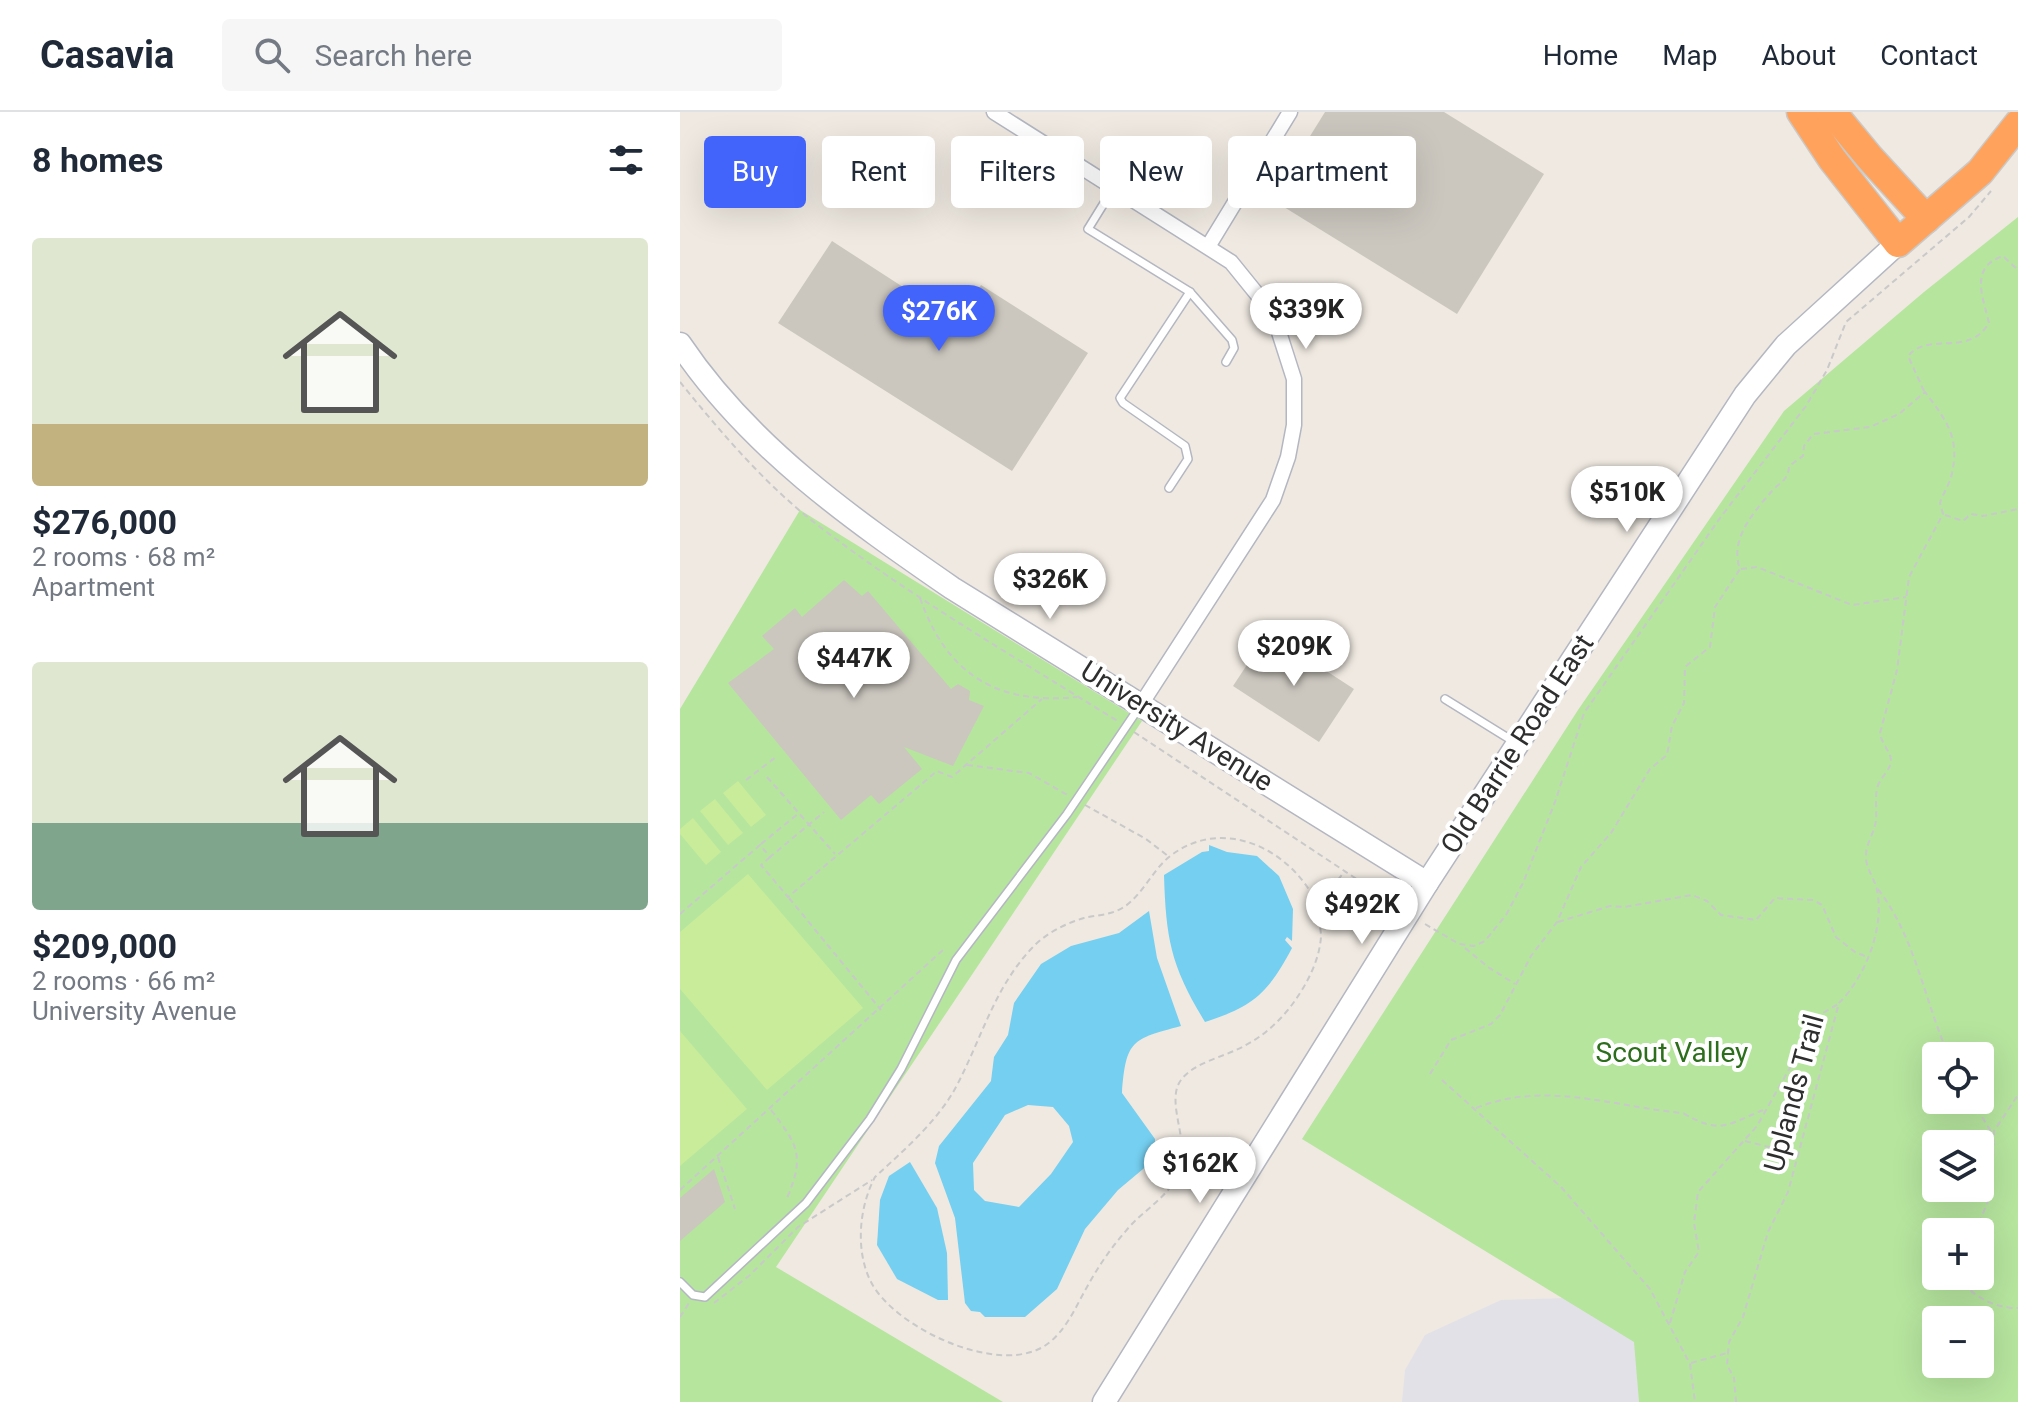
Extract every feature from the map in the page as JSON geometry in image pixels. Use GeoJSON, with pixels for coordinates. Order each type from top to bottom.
{"type":"FeatureCollection","features":[{"type":"Feature","properties":{"kind":"highway"},"geometry":{"type":"LineString","coordinates":[[1801,112],[1832,159],[1898,243],[1980,172],[2018,124]]}},
{"type":"Feature","properties":{"kind":"highway"},"geometry":{"type":"LineString","coordinates":[[1832,112],[1926,219]]}},
{"type":"Feature","properties":{"kind":"main road","name":"Old Barrie Road East"},"geometry":{"type":"LineString","coordinates":[[1104,1402],[1427,883],[1745,395],[1786,345],[1898,243]]}},
{"type":"Feature","properties":{"kind":"main road","name":"University Avenue"},"geometry":{"type":"LineString","coordinates":[[680,344],[756,435],[840,509],[952,588],[1142,703],[1427,883]]}},
{"type":"Feature","properties":{"kind":"street"},"geometry":{"type":"LineString","coordinates":[[994,112],[1100,178]]}},
{"type":"Feature","properties":{"kind":"street"},"geometry":{"type":"LineString","coordinates":[[1209,245],[1290,112]]}},
{"type":"Feature","properties":{"kind":"street"},"geometry":{"type":"LineString","coordinates":[[1142,703],[1273,500],[1288,457],[1294,425],[1294,379],[1278,329],[1250,282],[1209,245],[1148,208]]}},
{"type":"Feature","properties":{"kind":"lane"},"geometry":{"type":"LineString","coordinates":[[1101,208],[1088,229],[1190,292],[1232,340],[1234,348],[1226,362]]}},
{"type":"Feature","properties":{"kind":"lane"},"geometry":{"type":"LineString","coordinates":[[1169,488],[1188,459],[1185,446],[1120,398],[1190,292]]}},
{"type":"Feature","properties":{"kind":"lane"},"geometry":{"type":"LineString","coordinates":[[1445,699],[1517,744]]}},
{"type":"Feature","properties":{"kind":"lane"},"geometry":{"type":"LineString","coordinates":[[680,1282],[693,1295],[705,1297],[712,1293],[806,1203],[870,1119],[901,1069],[956,960],[1067,814],[1142,703]]}},
{"type":"Feature","properties":{"kind":"path"},"geometry":{"type":"LineString","coordinates":[[1462,945],[1479,945],[1506,915],[1523,883],[1555,802],[1584,713],[1720,518],[1806,406],[1827,370],[1846,322],[1969,217],[1997,183]]}},
{"type":"Feature","properties":{"kind":"path","name":"Uplands Trail"},"geometry":{"type":"LineString","coordinates":[[1728,1353],[1729,1342],[1743,1317],[1768,1232],[1788,1192],[1839,1003],[1852,990],[1874,948],[1877,888],[1865,853],[1876,822],[1878,785],[1891,764],[1880,733],[1897,670],[1909,577],[1943,514],[1940,503],[1953,471],[1955,441],[1952,429],[1925,392],[1908,356],[1914,349],[1928,345],[1954,345],[1984,331],[1989,323],[1979,286],[1982,272],[1988,263],[2003,256],[2018,270]]}},
{"type":"Feature","properties":{"kind":"path"},"geometry":{"type":"LineString","coordinates":[[680,382],[763,476],[822,529],[919,596],[1126,727],[1398,906]]}},
{"type":"Feature","properties":{"kind":"path"},"geometry":{"type":"LineString","coordinates":[[1740,569],[1737,559],[1739,538],[1763,501],[1786,479],[1789,466],[1803,456],[1808,439],[1819,431],[1834,433],[1870,427],[1899,414],[1925,392]]}},
{"type":"Feature","properties":{"kind":"path"},"geometry":{"type":"LineString","coordinates":[[1943,514],[1963,521],[1971,514],[1983,516],[2018,509]]}},
{"type":"Feature","properties":{"kind":"path"},"geometry":{"type":"LineString","coordinates":[[1430,1074],[1451,1040],[1491,1024],[1500,1015],[1531,956],[1557,922],[1581,867],[1611,833],[1650,769],[1667,755],[1672,726],[1684,703],[1685,667],[1710,647],[1715,607],[1740,569],[1757,567],[1852,605],[1908,596]]}},
{"type":"Feature","properties":{"kind":"path"},"geometry":{"type":"LineString","coordinates":[[919,596],[936,639],[973,676],[1010,695],[1042,699],[1079,697]]}},
{"type":"Feature","properties":{"kind":"path"},"geometry":{"type":"LineString","coordinates":[[788,897],[937,771],[952,777],[1042,699]]}},
{"type":"Feature","properties":{"kind":"path"},"geometry":{"type":"LineString","coordinates":[[746,780],[776,757]]}},
{"type":"Feature","properties":{"kind":"path"},"geometry":{"type":"LineString","coordinates":[[767,777],[836,856]]}},
{"type":"Feature","properties":{"kind":"path"},"geometry":{"type":"LineString","coordinates":[[824,812],[761,865],[881,1010]]}},
{"type":"Feature","properties":{"kind":"path"},"geometry":{"type":"LineString","coordinates":[[680,914],[799,813]]}},
{"type":"Feature","properties":{"kind":"path"},"geometry":{"type":"LineString","coordinates":[[711,1305],[750,1275],[798,1227],[874,1179],[944,1106],[957,1086],[986,1018],[1033,947],[1062,926],[1122,908],[1177,851],[1214,839],[1236,838],[1255,843],[1273,851],[1298,873],[1318,906],[1319,949],[1305,985],[1265,1033],[1243,1047],[1196,1068],[1180,1081],[1176,1098],[1183,1153],[1172,1187],[1126,1229],[1100,1265],[1062,1330],[1043,1347],[1007,1354],[964,1348],[918,1328],[895,1313],[871,1283],[862,1248],[865,1207],[874,1179]]}},
{"type":"Feature","properties":{"kind":"path"},"geometry":{"type":"LineString","coordinates":[[760,845],[770,857]]}},
{"type":"Feature","properties":{"kind":"path"},"geometry":{"type":"LineString","coordinates":[[1318,906],[1345,871]]}},
{"type":"Feature","properties":{"kind":"path"},"geometry":{"type":"LineString","coordinates":[[1877,888],[1895,912],[1909,944],[1944,1042]]}},
{"type":"Feature","properties":{"kind":"path"},"geometry":{"type":"LineString","coordinates":[[1557,922],[1610,906],[1624,907],[1692,895],[1707,901],[1721,915],[1744,920],[1756,920],[1775,898],[1813,900],[1822,905],[1836,937],[1855,952],[1868,957]]}},
{"type":"Feature","properties":{"kind":"path"},"geometry":{"type":"LineString","coordinates":[[1430,928],[1462,945],[1488,967],[1516,984]]}},
{"type":"Feature","properties":{"kind":"path"},"geometry":{"type":"LineString","coordinates":[[680,1190],[881,1010],[945,948]]}},
{"type":"Feature","properties":{"kind":"path"},"geometry":{"type":"LineString","coordinates":[[1670,1324],[1685,1272],[1699,1252],[1694,1223],[1698,1192],[1745,1141],[1796,1057],[1803,1033],[1818,1016],[1839,1003]]}},
{"type":"Feature","properties":{"kind":"path"},"geometry":{"type":"LineString","coordinates":[[1442,1080],[1561,1187],[1650,1289],[1690,1364],[1695,1402]]}},
{"type":"Feature","properties":{"kind":"path"},"geometry":{"type":"LineString","coordinates":[[1475,1108],[1514,1096],[1570,1095],[1683,1113],[1699,1123],[1720,1128],[1764,1110]]}},
{"type":"Feature","properties":{"kind":"path"},"geometry":{"type":"LineString","coordinates":[[1994,1136],[2001,1117],[2018,1095]]}},
{"type":"Feature","properties":{"kind":"path"},"geometry":{"type":"LineString","coordinates":[[770,1109],[788,1131],[798,1154],[797,1174],[787,1198]]}},
{"type":"Feature","properties":{"kind":"path"},"geometry":{"type":"LineString","coordinates":[[1745,1141],[1798,1154]]}},
{"type":"Feature","properties":{"kind":"path"},"geometry":{"type":"LineString","coordinates":[[718,1156],[735,1209]]}},
{"type":"Feature","properties":{"kind":"path"},"geometry":{"type":"LineString","coordinates":[[1968,1290],[1989,1302],[2018,1308]]}},
{"type":"Feature","properties":{"kind":"path"},"geometry":{"type":"LineString","coordinates":[[680,1317],[693,1295]]}},
{"type":"Feature","properties":{"kind":"path"},"geometry":{"type":"LineString","coordinates":[[1690,1364],[1708,1356],[1728,1353],[1727,1365],[1734,1378],[1736,1402]]}},
{"type":"Feature","properties":{"kind":"shaded area"},"geometry":{"type":"Polygon","coordinates":[[[1568,1298],[1635,1342],[1639,1402],[1402,1402],[1405,1370],[1425,1335],[1501,1300],[1568,1298]]]}},
{"type":"Feature","properties":{"kind":"green space","name":"Scout Valley"},"geometry":{"type":"Polygon","coordinates":[[[2018,217],[2018,1402],[1639,1402],[1634,1342],[1302,1139],[1578,710],[1784,411],[2018,217]]]}},
{"type":"Feature","properties":{"kind":"green space"},"geometry":{"type":"Polygon","coordinates":[[[800,510],[1142,721],[776,1267],[1003,1402],[680,1402],[680,709],[800,510]]]}},
{"type":"Feature","properties":{"kind":"green space"},"geometry":{"type":"Polygon","coordinates":[[[738,781],[766,815],[751,827],[723,793],[738,781]]]}},
{"type":"Feature","properties":{"kind":"green space"},"geometry":{"type":"Polygon","coordinates":[[[715,799],[743,833],[728,845],[700,811],[715,799]]]}},
{"type":"Feature","properties":{"kind":"green space"},"geometry":{"type":"Polygon","coordinates":[[[693,818],[721,852],[706,865],[680,834],[680,829],[693,818]]]}},
{"type":"Feature","properties":{"kind":"green space"},"geometry":{"type":"Polygon","coordinates":[[[748,874],[863,1008],[767,1090],[680,989],[680,932],[748,874]]]}},
{"type":"Feature","properties":{"kind":"green space"},"geometry":{"type":"Polygon","coordinates":[[[680,1031],[747,1109],[680,1166],[680,1031]]]}},
{"type":"Feature","properties":{"kind":"water"},"geometry":{"type":"Polygon","coordinates":[[[1209,845],[1227,852],[1257,856],[1279,876],[1293,909],[1292,941],[1287,937],[1285,940],[1292,948],[1267,987],[1236,1010],[1205,1022],[1172,952],[1166,918],[1164,875],[1202,852],[1209,851],[1209,845]]]}},
{"type":"Feature","properties":{"kind":"water"},"geometry":{"type":"Polygon","coordinates":[[[1149,911],[1157,958],[1181,1026],[1142,1039],[1135,1044],[1126,1062],[1122,1093],[1155,1139],[1155,1159],[1118,1190],[1085,1229],[1057,1289],[1025,1317],[985,1317],[980,1312],[971,1311],[965,1303],[955,1218],[935,1163],[939,1146],[991,1081],[994,1057],[1008,1035],[1014,1003],[1041,964],[1071,946],[1119,933],[1149,911]],[[1028,1105],[1005,1115],[973,1163],[974,1190],[985,1201],[1019,1207],[1051,1174],[1073,1142],[1069,1126],[1053,1107],[1028,1105]]]}},
{"type":"Feature","properties":{"kind":"water"},"geometry":{"type":"Polygon","coordinates":[[[910,1162],[937,1208],[947,1253],[948,1300],[938,1300],[897,1279],[877,1245],[880,1200],[889,1176],[910,1162]]]}},
{"type":"Feature","properties":{"kind":"building"},"geometry":{"type":"Polygon","coordinates":[[[1325,112],[1444,112],[1544,174],[1457,314],[1286,208],[1416,208],[1416,136],[1310,136],[1325,112]]]}},
{"type":"Feature","properties":{"kind":"building"},"geometry":{"type":"Polygon","coordinates":[[[832,241],[957,322],[981,285],[1088,353],[1012,471],[778,323],[832,241]]]}},
{"type":"Feature","properties":{"kind":"building"},"geometry":{"type":"Polygon","coordinates":[[[844,580],[862,596],[868,591],[951,689],[958,684],[970,691],[969,700],[984,706],[953,766],[904,747],[922,769],[879,804],[871,795],[841,820],[728,683],[774,649],[762,636],[795,608],[802,617],[844,580]]]}},
{"type":"Feature","properties":{"kind":"building"},"geometry":{"type":"Polygon","coordinates":[[[1268,633],[1354,689],[1319,742],[1233,686],[1268,633]]]}},
{"type":"Feature","properties":{"kind":"building"},"geometry":{"type":"Polygon","coordinates":[[[714,1169],[725,1202],[680,1241],[680,1198],[714,1169]]]}}]}
